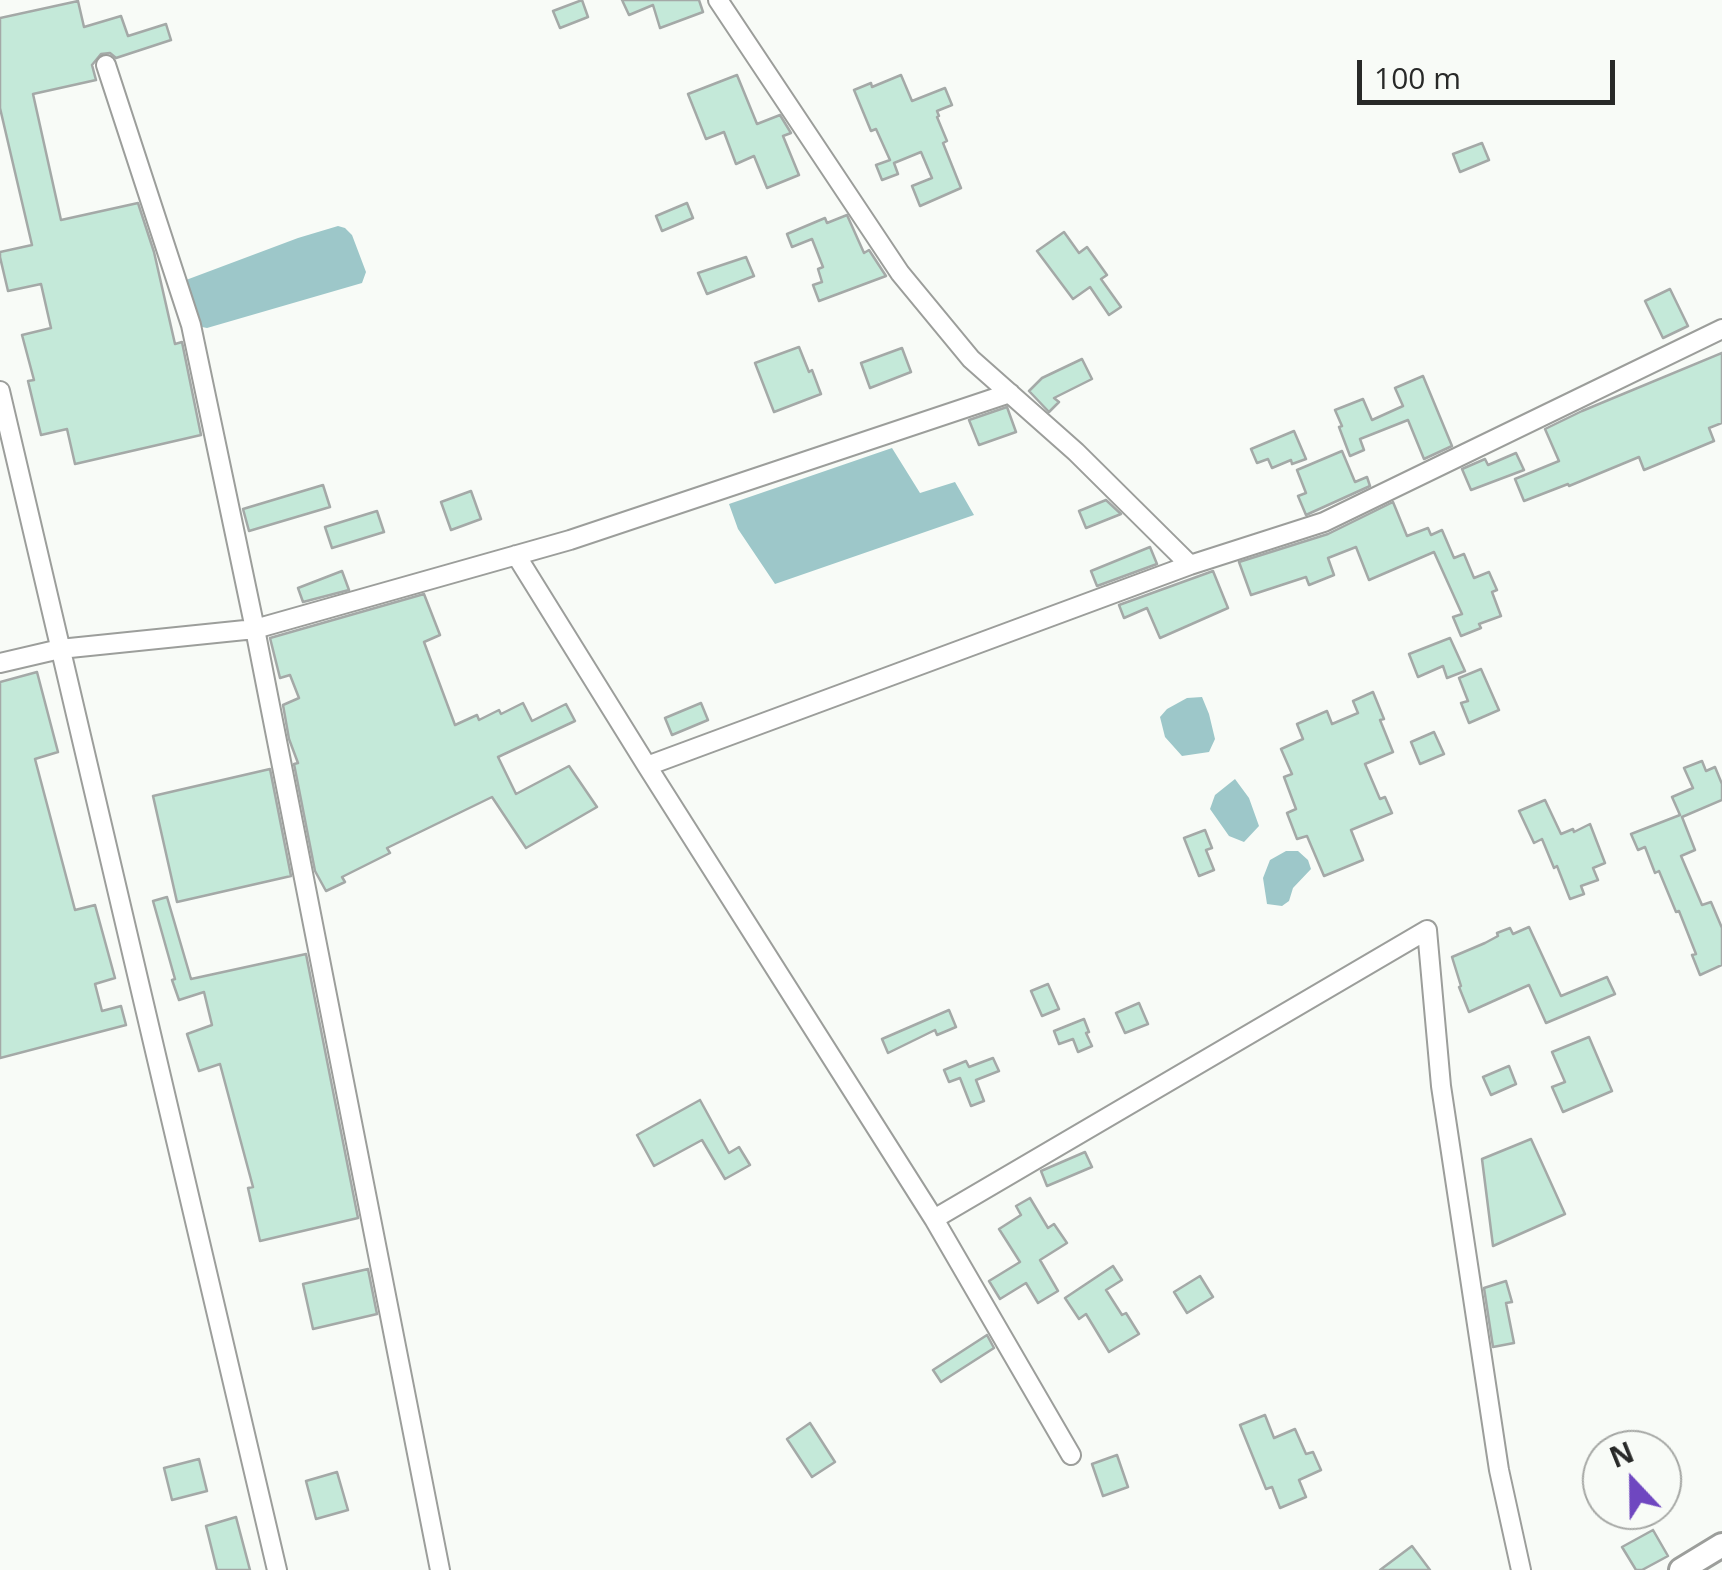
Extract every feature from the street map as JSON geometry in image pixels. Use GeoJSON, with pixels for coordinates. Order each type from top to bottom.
{"type":"FeatureCollection","features":[{"type":"Feature","properties":{"kind":"main road"},"geometry":{"type":"LineString","coordinates":[[1680,1570],[1722,1545]]}},
{"type":"Feature","properties":{"kind":"street"},"geometry":{"type":"LineString","coordinates":[[718,0],[900,273],[971,359],[1076,452],[1190,565]]}},
{"type":"Feature","properties":{"kind":"street"},"geometry":{"type":"LineString","coordinates":[[106,65],[191,325],[255,629],[440,1570]]}},
{"type":"Feature","properties":{"kind":"street"},"geometry":{"type":"LineString","coordinates":[[646,766],[1190,565],[1324,522],[1722,328]]}},
{"type":"Feature","properties":{"kind":"street"},"geometry":{"type":"LineString","coordinates":[[0,390],[277,1570]]}},
{"type":"Feature","properties":{"kind":"street"},"geometry":{"type":"LineString","coordinates":[[0,663],[60,649],[255,629],[570,540],[1010,394]]}},
{"type":"Feature","properties":{"kind":"street"},"geometry":{"type":"LineString","coordinates":[[516,555],[934,1219],[1071,1455]]}},
{"type":"Feature","properties":{"kind":"street"},"geometry":{"type":"LineString","coordinates":[[934,1219],[1427,930],[1440,1086],[1499,1470],[1520,1570]]}},
{"type":"Feature","properties":{"kind":"water"},"geometry":{"type":"Polygon","coordinates":[[[338,226],[352,235],[366,272],[362,283],[207,328],[197,326],[183,283],[186,280],[338,226]]]}},
{"type":"Feature","properties":{"kind":"water"},"geometry":{"type":"Polygon","coordinates":[[[892,448],[920,493],[955,482],[974,515],[775,584],[738,529],[729,504],[892,448]]]}},
{"type":"Feature","properties":{"kind":"water"},"geometry":{"type":"Polygon","coordinates":[[[1202,697],[1215,739],[1209,752],[1182,756],[1165,737],[1160,717],[1187,698],[1202,697]]]}},
{"type":"Feature","properties":{"kind":"water"},"geometry":{"type":"Polygon","coordinates":[[[1235,779],[1249,798],[1259,826],[1244,842],[1229,836],[1210,809],[1215,795],[1235,779]]]}},
{"type":"Feature","properties":{"kind":"water"},"geometry":{"type":"Polygon","coordinates":[[[1286,851],[1298,851],[1311,869],[1293,888],[1289,901],[1282,906],[1267,904],[1263,878],[1270,860],[1286,851]]]}},
{"type":"Feature","properties":{"kind":"building"},"geometry":{"type":"Polygon","coordinates":[[[582,0],[588,17],[560,28],[553,11],[582,0]]]}},
{"type":"Feature","properties":{"kind":"building"},"geometry":{"type":"Polygon","coordinates":[[[622,0],[699,0],[703,12],[660,28],[653,5],[629,15],[622,0]]]}},
{"type":"Feature","properties":{"kind":"building"},"geometry":{"type":"Polygon","coordinates":[[[78,1],[84,27],[121,16],[128,36],[166,24],[171,40],[116,58],[110,53],[101,54],[92,65],[96,80],[33,94],[61,220],[138,203],[154,252],[175,344],[182,342],[201,435],[75,464],[67,429],[41,435],[28,381],[34,380],[22,335],[51,328],[41,284],[8,291],[0,257],[0,252],[32,245],[0,108],[0,18],[78,1]]]}},
{"type":"Feature","properties":{"kind":"building"},"geometry":{"type":"Polygon","coordinates":[[[737,75],[757,124],[780,115],[791,133],[783,136],[799,175],[767,188],[754,156],[736,164],[724,132],[706,139],[688,94],[737,75]]]}},
{"type":"Feature","properties":{"kind":"building"},"geometry":{"type":"Polygon","coordinates":[[[901,75],[912,101],[945,88],[952,105],[937,111],[937,117],[961,188],[920,206],[912,186],[932,178],[921,152],[894,163],[898,174],[882,180],[876,165],[890,160],[876,129],[871,131],[854,90],[901,75]]]}},
{"type":"Feature","properties":{"kind":"building"},"geometry":{"type":"Polygon","coordinates":[[[1482,143],[1489,160],[1460,172],[1453,154],[1482,143]]]}},
{"type":"Feature","properties":{"kind":"building"},"geometry":{"type":"Polygon","coordinates":[[[687,203],[693,218],[662,231],[656,216],[687,203]]]}},
{"type":"Feature","properties":{"kind":"building"},"geometry":{"type":"Polygon","coordinates":[[[847,215],[864,253],[869,250],[886,276],[819,301],[813,285],[822,282],[818,269],[823,267],[812,239],[792,247],[787,234],[825,218],[827,223],[847,215]]]}},
{"type":"Feature","properties":{"kind":"building"},"geometry":{"type":"Polygon","coordinates":[[[1064,232],[1079,253],[1087,247],[1107,275],[1101,279],[1121,307],[1109,315],[1090,287],[1073,299],[1037,251],[1064,232]]]}},
{"type":"Feature","properties":{"kind":"building"},"geometry":{"type":"Polygon","coordinates":[[[746,257],[754,276],[707,294],[698,273],[746,257]]]}},
{"type":"Feature","properties":{"kind":"building"},"geometry":{"type":"Polygon","coordinates":[[[1670,289],[1688,326],[1663,338],[1645,301],[1670,289]]]}},
{"type":"Feature","properties":{"kind":"building"},"geometry":{"type":"Polygon","coordinates":[[[799,347],[821,394],[774,412],[755,363],[799,347]]]}},
{"type":"Feature","properties":{"kind":"building"},"geometry":{"type":"Polygon","coordinates":[[[902,348],[911,372],[870,388],[861,363],[902,348]]]}},
{"type":"Feature","properties":{"kind":"building"},"geometry":{"type":"Polygon","coordinates":[[[1722,353],[1722,423],[1709,428],[1714,441],[1644,470],[1639,457],[1524,501],[1515,479],[1559,461],[1545,429],[1722,353]]]}},
{"type":"Feature","properties":{"kind":"building"},"geometry":{"type":"Polygon","coordinates":[[[1082,359],[1092,379],[1054,398],[1059,402],[1049,412],[1029,391],[1042,378],[1082,359]]]}},
{"type":"Feature","properties":{"kind":"building"},"geometry":{"type":"Polygon","coordinates":[[[1423,376],[1452,446],[1424,459],[1408,420],[1360,439],[1364,450],[1350,456],[1335,410],[1363,399],[1372,420],[1403,406],[1395,388],[1423,376]]]}},
{"type":"Feature","properties":{"kind":"building"},"geometry":{"type":"Polygon","coordinates":[[[1007,407],[1016,432],[979,445],[969,420],[1007,407]]]}},
{"type":"Feature","properties":{"kind":"building"},"geometry":{"type":"Polygon","coordinates":[[[1294,431],[1306,459],[1272,468],[1268,459],[1257,463],[1251,449],[1294,431]]]}},
{"type":"Feature","properties":{"kind":"building"},"geometry":{"type":"Polygon","coordinates":[[[1342,451],[1355,482],[1367,477],[1370,486],[1306,515],[1298,496],[1306,493],[1297,470],[1342,451]]]}},
{"type":"Feature","properties":{"kind":"building"},"geometry":{"type":"Polygon","coordinates":[[[1516,453],[1524,470],[1471,490],[1462,469],[1485,459],[1488,465],[1516,453]]]}},
{"type":"Feature","properties":{"kind":"building"},"geometry":{"type":"Polygon","coordinates":[[[323,485],[330,507],[249,531],[243,509],[323,485]]]}},
{"type":"Feature","properties":{"kind":"building"},"geometry":{"type":"Polygon","coordinates":[[[471,491],[481,519],[451,530],[441,502],[471,491]]]}},
{"type":"Feature","properties":{"kind":"building"},"geometry":{"type":"Polygon","coordinates":[[[1106,500],[1121,514],[1086,528],[1079,511],[1106,500]]]}},
{"type":"Feature","properties":{"kind":"building"},"geometry":{"type":"Polygon","coordinates":[[[1393,502],[1407,536],[1428,528],[1431,535],[1442,530],[1454,558],[1464,554],[1474,578],[1489,572],[1501,616],[1461,636],[1453,617],[1462,614],[1434,552],[1369,580],[1356,547],[1328,558],[1334,575],[1309,585],[1306,577],[1251,595],[1239,562],[1328,534],[1393,502]]]}},
{"type":"Feature","properties":{"kind":"building"},"geometry":{"type":"Polygon","coordinates":[[[377,511],[384,532],[332,548],[325,527],[377,511]]]}},
{"type":"Feature","properties":{"kind":"building"},"geometry":{"type":"Polygon","coordinates":[[[1150,547],[1157,564],[1097,586],[1091,571],[1150,547]]]}},
{"type":"Feature","properties":{"kind":"building"},"geometry":{"type":"Polygon","coordinates":[[[342,571],[349,590],[303,602],[298,588],[342,571]]]}},
{"type":"Feature","properties":{"kind":"building"},"geometry":{"type":"Polygon","coordinates":[[[1213,571],[1228,608],[1160,638],[1147,608],[1124,618],[1119,605],[1213,571]]]}},
{"type":"Feature","properties":{"kind":"building"},"geometry":{"type":"Polygon","coordinates":[[[424,594],[440,635],[424,642],[455,725],[477,715],[479,720],[499,710],[501,714],[523,703],[532,721],[566,704],[575,721],[498,757],[516,794],[569,766],[597,807],[526,848],[492,797],[387,848],[390,853],[342,877],[345,882],[326,891],[315,871],[294,764],[298,763],[283,705],[299,698],[290,675],[280,678],[270,638],[424,594]]]}},
{"type":"Feature","properties":{"kind":"building"},"geometry":{"type":"Polygon","coordinates":[[[1450,638],[1465,671],[1447,678],[1443,666],[1418,677],[1409,654],[1450,638]]]}},
{"type":"Feature","properties":{"kind":"building"},"geometry":{"type":"Polygon","coordinates":[[[1481,669],[1499,710],[1469,723],[1461,703],[1468,701],[1459,678],[1481,669]]]}},
{"type":"Feature","properties":{"kind":"building"},"geometry":{"type":"Polygon","coordinates":[[[37,672],[58,752],[35,759],[75,910],[95,905],[115,978],[95,984],[102,1011],[121,1006],[126,1025],[0,1058],[0,682],[37,672]]]}},
{"type":"Feature","properties":{"kind":"building"},"geometry":{"type":"Polygon","coordinates":[[[1373,692],[1393,752],[1365,764],[1380,799],[1385,797],[1392,813],[1351,830],[1363,860],[1324,876],[1307,836],[1297,839],[1287,813],[1296,809],[1284,777],[1292,774],[1281,749],[1303,739],[1297,724],[1327,711],[1332,724],[1358,713],[1353,701],[1373,692]]]}},
{"type":"Feature","properties":{"kind":"building"},"geometry":{"type":"Polygon","coordinates":[[[701,703],[708,720],[672,735],[665,718],[701,703]]]}},
{"type":"Feature","properties":{"kind":"building"},"geometry":{"type":"Polygon","coordinates":[[[1434,732],[1444,754],[1420,764],[1411,742],[1434,732]]]}},
{"type":"Feature","properties":{"kind":"building"},"geometry":{"type":"Polygon","coordinates":[[[1702,761],[1706,771],[1715,767],[1722,784],[1722,800],[1682,817],[1695,850],[1681,856],[1702,905],[1711,902],[1722,928],[1722,965],[1700,975],[1679,911],[1676,912],[1659,871],[1655,873],[1645,847],[1638,850],[1631,834],[1680,815],[1672,797],[1693,788],[1684,768],[1702,761]]]}},
{"type":"Feature","properties":{"kind":"building"},"geometry":{"type":"Polygon","coordinates":[[[270,769],[291,876],[177,902],[153,796],[270,769]]]}},
{"type":"Feature","properties":{"kind":"building"},"geometry":{"type":"Polygon","coordinates":[[[1545,800],[1561,834],[1590,824],[1605,863],[1593,868],[1598,880],[1581,886],[1584,894],[1570,899],[1542,839],[1534,843],[1519,811],[1545,800]]]}},
{"type":"Feature","properties":{"kind":"building"},"geometry":{"type":"Polygon","coordinates":[[[1205,830],[1212,848],[1206,850],[1214,870],[1199,876],[1184,838],[1205,830]]]}},
{"type":"Feature","properties":{"kind":"building"},"geometry":{"type":"Polygon","coordinates":[[[167,897],[191,979],[306,954],[358,1218],[260,1241],[248,1188],[253,1187],[220,1064],[199,1071],[187,1034],[212,1025],[204,992],[179,1000],[172,980],[175,979],[153,901],[167,897]]]}},
{"type":"Feature","properties":{"kind":"building"},"geometry":{"type":"Polygon","coordinates":[[[1529,927],[1561,996],[1607,977],[1615,994],[1546,1023],[1529,985],[1469,1012],[1452,957],[1485,943],[1497,933],[1510,928],[1513,934],[1529,927]]]}},
{"type":"Feature","properties":{"kind":"building"},"geometry":{"type":"Polygon","coordinates":[[[1048,984],[1059,1009],[1042,1016],[1031,991],[1048,984]]]}},
{"type":"Feature","properties":{"kind":"building"},"geometry":{"type":"Polygon","coordinates":[[[1139,1003],[1148,1024],[1125,1033],[1116,1013],[1139,1003]]]}},
{"type":"Feature","properties":{"kind":"building"},"geometry":{"type":"Polygon","coordinates":[[[949,1010],[956,1027],[937,1035],[935,1030],[888,1053],[882,1039],[949,1010]]]}},
{"type":"Feature","properties":{"kind":"building"},"geometry":{"type":"Polygon","coordinates":[[[1084,1019],[1092,1046],[1078,1052],[1073,1039],[1059,1044],[1054,1031],[1084,1019]]]}},
{"type":"Feature","properties":{"kind":"building"},"geometry":{"type":"Polygon","coordinates":[[[1589,1037],[1612,1091],[1563,1112],[1552,1087],[1565,1082],[1552,1052],[1589,1037]]]}},
{"type":"Feature","properties":{"kind":"building"},"geometry":{"type":"Polygon","coordinates":[[[993,1058],[999,1071],[976,1080],[984,1101],[971,1106],[960,1078],[949,1082],[944,1070],[966,1061],[969,1067],[993,1058]]]}},
{"type":"Feature","properties":{"kind":"building"},"geometry":{"type":"Polygon","coordinates":[[[1509,1066],[1516,1084],[1491,1095],[1483,1077],[1509,1066]]]}},
{"type":"Feature","properties":{"kind":"building"},"geometry":{"type":"Polygon","coordinates":[[[700,1100],[729,1153],[739,1147],[750,1165],[725,1179],[702,1140],[654,1166],[637,1135],[700,1100]]]}},
{"type":"Feature","properties":{"kind":"building"},"geometry":{"type":"Polygon","coordinates":[[[1531,1139],[1565,1214],[1493,1246],[1482,1159],[1531,1139]]]}},
{"type":"Feature","properties":{"kind":"building"},"geometry":{"type":"Polygon","coordinates":[[[1085,1152],[1092,1167],[1047,1186],[1041,1171],[1085,1152]]]}},
{"type":"Feature","properties":{"kind":"building"},"geometry":{"type":"Polygon","coordinates":[[[1030,1198],[1048,1228],[1054,1224],[1067,1243],[1040,1260],[1058,1291],[1038,1303],[1026,1283],[1000,1299],[989,1281],[1020,1262],[999,1229],[1021,1215],[1016,1206],[1030,1198]]]}},
{"type":"Feature","properties":{"kind":"building"},"geometry":{"type":"Polygon","coordinates":[[[1113,1266],[1122,1280],[1106,1290],[1139,1334],[1109,1352],[1086,1314],[1079,1319],[1065,1298],[1113,1266]]]}},
{"type":"Feature","properties":{"kind":"building"},"geometry":{"type":"Polygon","coordinates":[[[368,1269],[377,1314],[313,1329],[303,1284],[368,1269]]]}},
{"type":"Feature","properties":{"kind":"building"},"geometry":{"type":"Polygon","coordinates":[[[1200,1276],[1213,1297],[1187,1313],[1174,1292],[1200,1276]]]}},
{"type":"Feature","properties":{"kind":"building"},"geometry":{"type":"Polygon","coordinates":[[[1506,1281],[1512,1302],[1506,1303],[1514,1343],[1493,1347],[1484,1288],[1506,1281]]]}},
{"type":"Feature","properties":{"kind":"building"},"geometry":{"type":"Polygon","coordinates":[[[987,1335],[994,1348],[941,1382],[933,1370],[987,1335]]]}},
{"type":"Feature","properties":{"kind":"building"},"geometry":{"type":"Polygon","coordinates":[[[1265,1415],[1274,1438],[1295,1429],[1306,1454],[1313,1452],[1321,1470],[1299,1480],[1306,1497],[1280,1508],[1272,1487],[1266,1489],[1240,1425],[1265,1415]]]}},
{"type":"Feature","properties":{"kind":"building"},"geometry":{"type":"Polygon","coordinates":[[[810,1423],[835,1462],[812,1477],[787,1439],[810,1423]]]}},
{"type":"Feature","properties":{"kind":"building"},"geometry":{"type":"Polygon","coordinates":[[[1117,1455],[1128,1487],[1103,1496],[1092,1464],[1117,1455]]]}},
{"type":"Feature","properties":{"kind":"building"},"geometry":{"type":"Polygon","coordinates":[[[199,1459],[207,1491],[172,1500],[164,1468],[199,1459]]]}},
{"type":"Feature","properties":{"kind":"building"},"geometry":{"type":"Polygon","coordinates":[[[337,1472],[348,1510],[316,1519],[306,1481],[337,1472]]]}},
{"type":"Feature","properties":{"kind":"building"},"geometry":{"type":"Polygon","coordinates":[[[236,1517],[250,1570],[217,1570],[206,1526],[236,1517]]]}},
{"type":"Feature","properties":{"kind":"building"},"geometry":{"type":"Polygon","coordinates":[[[1653,1530],[1668,1556],[1636,1570],[1622,1547],[1653,1530]]]}},
{"type":"Feature","properties":{"kind":"building"},"geometry":{"type":"Polygon","coordinates":[[[1412,1546],[1430,1570],[1380,1570],[1412,1546]]]}}]}
